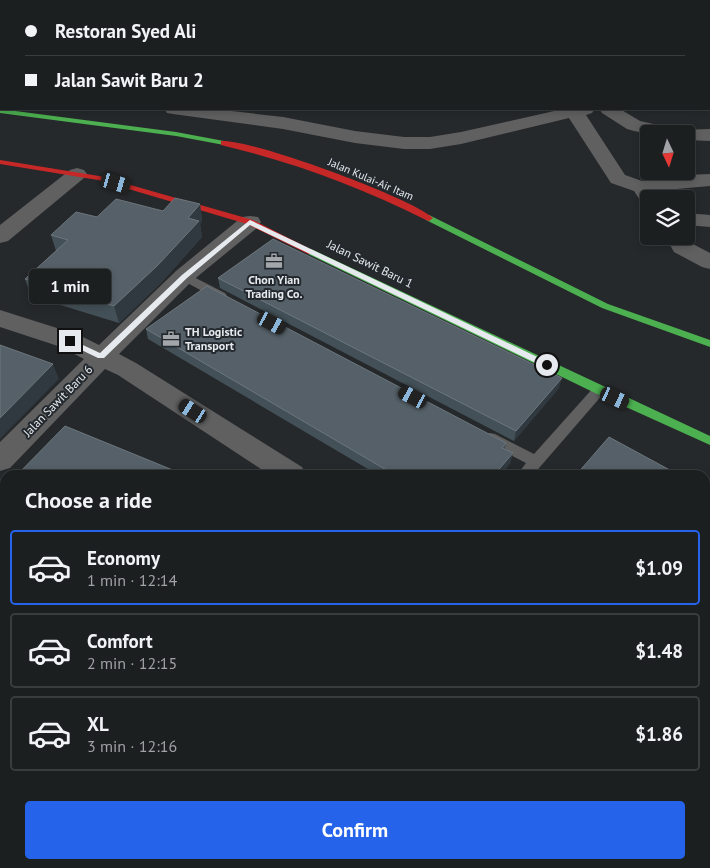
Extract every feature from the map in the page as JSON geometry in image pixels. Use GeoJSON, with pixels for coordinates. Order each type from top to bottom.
{"type":"FeatureCollection","features":[{"type":"Feature","properties":{"kind":"main road","name":"Jalan Kulai-Air Itam"},"geometry":{"type":"LineString","coordinates":[[0,110],[28,111],[185,136],[248,148],[309,167],[353,182],[395,201],[605,306],[710,344]]}},
{"type":"Feature","properties":{"kind":"main road","name":"Jalan Sawit Baru 1"},"geometry":{"type":"LineString","coordinates":[[0,162],[99,178],[250,222],[599,390],[710,441]]}},
{"type":"Feature","properties":{"kind":"street"},"geometry":{"type":"LineString","coordinates":[[180,110],[283,123],[404,144],[461,138],[580,110],[618,179],[640,190]]}},
{"type":"Feature","properties":{"kind":"street"},"geometry":{"type":"LineString","coordinates":[[610,110],[634,125],[640,126]]}},
{"type":"Feature","properties":{"kind":"street"},"geometry":{"type":"LineString","coordinates":[[695,135],[710,136]]}},
{"type":"Feature","properties":{"kind":"street"},"geometry":{"type":"LineString","coordinates":[[0,236],[77,174]]}},
{"type":"Feature","properties":{"kind":"street"},"geometry":{"type":"LineString","coordinates":[[655,190],[684,181],[710,180]]}},
{"type":"Feature","properties":{"kind":"street"},"geometry":{"type":"LineString","coordinates":[[695,220],[710,221]]}},
{"type":"Feature","properties":{"kind":"street","name":"Jalan Sawit Baru 6"},"geometry":{"type":"LineString","coordinates":[[0,460],[184,276],[250,222]]}},
{"type":"Feature","properties":{"kind":"street"},"geometry":{"type":"LineString","coordinates":[[681,245],[710,262]]}},
{"type":"Feature","properties":{"kind":"street"},"geometry":{"type":"LineString","coordinates":[[0,318],[70,341],[127,369],[284,470]]}},
{"type":"Feature","properties":{"kind":"lane"},"geometry":{"type":"LineString","coordinates":[[184,276],[237,304]]}},
{"type":"Feature","properties":{"kind":"lane"},"geometry":{"type":"LineString","coordinates":[[529,470],[599,390]]}},
{"type":"Feature","properties":{"kind":"lane"},"geometry":{"type":"LineString","coordinates":[[474,430],[536,462]]}},
{"type":"Feature","properties":{"kind":"building"},"geometry":{"type":"Polygon","coordinates":[[[175,198],[200,204],[188,218],[199,221],[157,266],[114,306],[25,279],[68,240],[51,235],[76,212],[97,217],[116,199],[163,211],[175,198]]]}},
{"type":"Feature","properties":{"kind":"building"},"geometry":{"type":"Polygon","coordinates":[[[273,239],[562,378],[516,431],[218,278],[273,239]]]}},
{"type":"Feature","properties":{"kind":"building"},"geometry":{"type":"Polygon","coordinates":[[[207,286],[506,443],[502,448],[513,453],[498,470],[386,470],[146,329],[207,286]]]}},
{"type":"Feature","properties":{"kind":"building"},"geometry":{"type":"Polygon","coordinates":[[[0,345],[53,364],[0,418],[0,345]]]}},
{"type":"Feature","properties":{"kind":"building"},"geometry":{"type":"Polygon","coordinates":[[[65,426],[173,470],[22,470],[65,426]]]}},
{"type":"Feature","properties":{"kind":"building"},"geometry":{"type":"Polygon","coordinates":[[[609,437],[670,470],[580,470],[609,437]]]}},
{"type":"Feature","properties":{"kind":"traffic: fast"},"geometry":{"type":"LineString","coordinates":[[0,111],[176,134],[224,143]]}},
{"type":"Feature","properties":{"kind":"traffic: fast"},"geometry":{"type":"LineString","coordinates":[[429,218],[605,306],[710,344]]}},
{"type":"Feature","properties":{"kind":"traffic: fast"},"geometry":{"type":"LineString","coordinates":[[311,252],[710,441]]}},
{"type":"Feature","properties":{"kind":"traffic: jam"},"geometry":{"type":"LineString","coordinates":[[224,143],[277,156],[329,173],[380,194],[429,218]]}},
{"type":"Feature","properties":{"kind":"traffic: jam"},"geometry":{"type":"LineString","coordinates":[[0,162],[99,178],[250,222],[311,252]]}},
{"type":"Feature","properties":{"kind":"place","name":"Chon Yian Trading Co."},"geometry":{"type":"Point","coordinates":[274,261]}},
{"type":"Feature","properties":{"kind":"place","name":"TH Logistic Transport"},"geometry":{"type":"Point","coordinates":[171,339]}},
{"type":"Feature","properties":{"kind":"route"},"geometry":{"type":"LineString","coordinates":[[70,341],[101,357],[184,276],[250,222],[547,365]]}}]}
